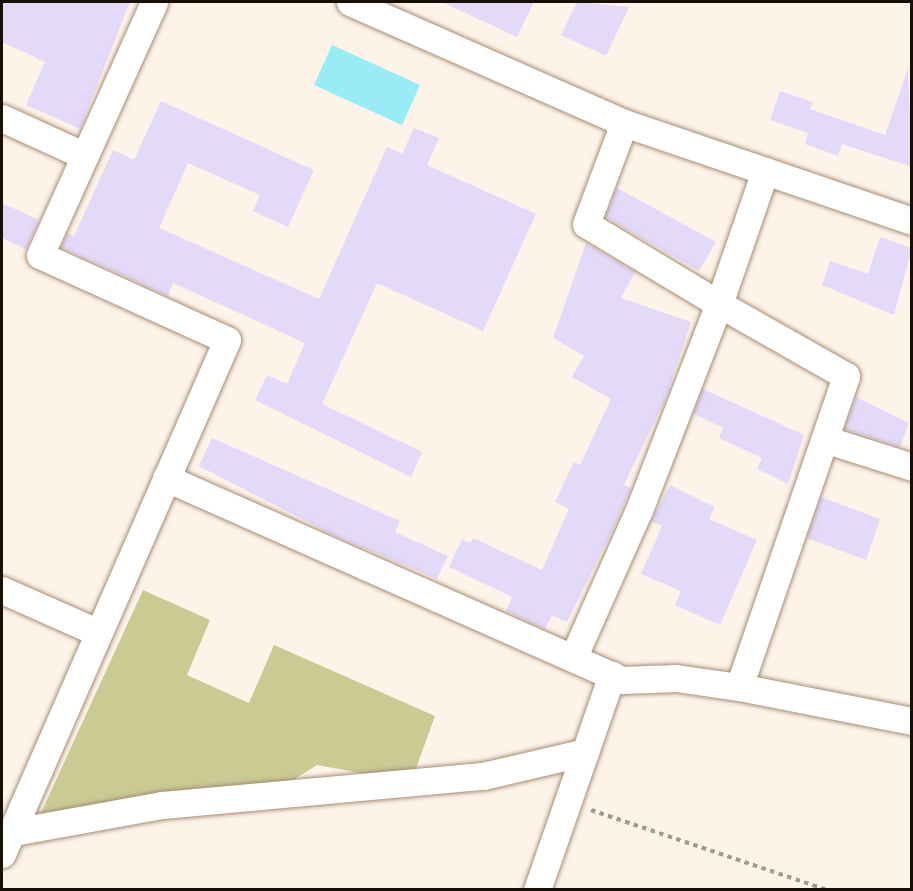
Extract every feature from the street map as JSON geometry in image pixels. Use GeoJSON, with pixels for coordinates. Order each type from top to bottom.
{"type":"FeatureCollection","features":[{"type":"Feature","properties":{"kind":"street"},"geometry":{"type":"LineString","coordinates":[[4,840],[227,340],[40,255],[154,2]]}},
{"type":"Feature","properties":{"kind":"street"},"geometry":{"type":"LineString","coordinates":[[350,2],[382,8],[624,123],[912,221]]}},
{"type":"Feature","properties":{"kind":"street"},"geometry":{"type":"LineString","coordinates":[[2,118],[85,156]]}},
{"type":"Feature","properties":{"kind":"street"},"geometry":{"type":"LineString","coordinates":[[624,123],[586,224],[719,304],[846,375],[827,440],[738,687]]}},
{"type":"Feature","properties":{"kind":"street"},"geometry":{"type":"LineString","coordinates":[[573,658],[639,510],[719,304],[765,171]]}},
{"type":"Feature","properties":{"kind":"street"},"geometry":{"type":"LineString","coordinates":[[827,440],[912,467]]}},
{"type":"Feature","properties":{"kind":"street"},"geometry":{"type":"LineString","coordinates":[[166,478],[612,675],[738,687],[912,721]]}},
{"type":"Feature","properties":{"kind":"street"},"geometry":{"type":"LineString","coordinates":[[2,590],[97,632]]}},
{"type":"Feature","properties":{"kind":"street"},"geometry":{"type":"LineString","coordinates":[[537,890],[612,675]]}},
{"type":"Feature","properties":{"kind":"street"},"geometry":{"type":"LineString","coordinates":[[4,840],[162,805],[483,776],[585,752]]}},
{"type":"Feature","properties":{"kind":"path"},"geometry":{"type":"LineString","coordinates":[[568,802],[826,890]]}},
{"type":"Feature","properties":{"kind":"green space"},"geometry":{"type":"Polygon","coordinates":[[[143,590],[210,620],[187,675],[249,703],[274,645],[435,716],[415,771],[372,775],[317,765],[284,786],[41,813],[143,590]]]}},
{"type":"Feature","properties":{"kind":"water"},"geometry":{"type":"Polygon","coordinates":[[[332,45],[420,85],[402,125],[314,85],[332,45]]]}},
{"type":"Feature","properties":{"kind":"building"},"geometry":{"type":"Polygon","coordinates":[[[2,2],[130,2],[80,129],[26,105],[45,62],[2,42],[2,2]]]}},
{"type":"Feature","properties":{"kind":"building"},"geometry":{"type":"Polygon","coordinates":[[[442,2],[534,2],[517,37],[442,2]]]}},
{"type":"Feature","properties":{"kind":"building"},"geometry":{"type":"Polygon","coordinates":[[[577,2],[629,7],[606,56],[561,35],[577,2]]]}},
{"type":"Feature","properties":{"kind":"building"},"geometry":{"type":"Polygon","coordinates":[[[908,68],[912,167],[842,144],[838,156],[805,144],[808,133],[770,120],[780,91],[813,102],[810,109],[885,135],[908,68]]]}},
{"type":"Feature","properties":{"kind":"building"},"geometry":{"type":"Polygon","coordinates":[[[161,101],[314,170],[288,227],[253,211],[260,195],[188,163],[159,228],[319,299],[387,147],[402,154],[414,128],[439,138],[427,165],[536,214],[483,331],[377,283],[322,404],[422,452],[411,477],[255,400],[267,375],[287,384],[305,343],[173,283],[168,296],[61,247],[67,233],[74,236],[113,150],[134,160],[161,101]]]}},
{"type":"Feature","properties":{"kind":"building"},"geometry":{"type":"Polygon","coordinates":[[[617,188],[716,242],[699,271],[605,217],[617,188]]]}},
{"type":"Feature","properties":{"kind":"building"},"geometry":{"type":"Polygon","coordinates":[[[2,203],[39,220],[26,249],[2,238],[2,203]]]}},
{"type":"Feature","properties":{"kind":"building"},"geometry":{"type":"Polygon","coordinates":[[[880,237],[912,248],[894,315],[822,285],[830,261],[868,274],[880,237]]]}},
{"type":"Feature","properties":{"kind":"building"},"geometry":{"type":"Polygon","coordinates":[[[586,243],[635,272],[621,298],[691,322],[665,400],[624,485],[631,488],[613,529],[567,622],[552,615],[545,629],[506,611],[512,597],[449,567],[462,539],[470,543],[473,538],[542,570],[569,509],[555,502],[574,462],[580,465],[611,399],[572,377],[584,356],[553,338],[586,243]]]}},
{"type":"Feature","properties":{"kind":"building"},"geometry":{"type":"Polygon","coordinates":[[[703,389],[804,435],[788,484],[757,469],[762,458],[719,438],[723,428],[693,413],[703,389]]]}},
{"type":"Feature","properties":{"kind":"building"},"geometry":{"type":"Polygon","coordinates":[[[856,397],[909,423],[900,447],[844,429],[856,397]]]}},
{"type":"Feature","properties":{"kind":"building"},"geometry":{"type":"Polygon","coordinates":[[[212,438],[400,521],[395,532],[448,556],[437,579],[331,534],[199,466],[212,438]]]}},
{"type":"Feature","properties":{"kind":"building"},"geometry":{"type":"Polygon","coordinates":[[[670,485],[715,507],[709,519],[757,540],[720,625],[675,605],[681,591],[641,574],[662,526],[651,521],[670,485]]]}},
{"type":"Feature","properties":{"kind":"building"},"geometry":{"type":"Polygon","coordinates":[[[821,497],[880,519],[866,560],[807,538],[821,497]]]}}]}
